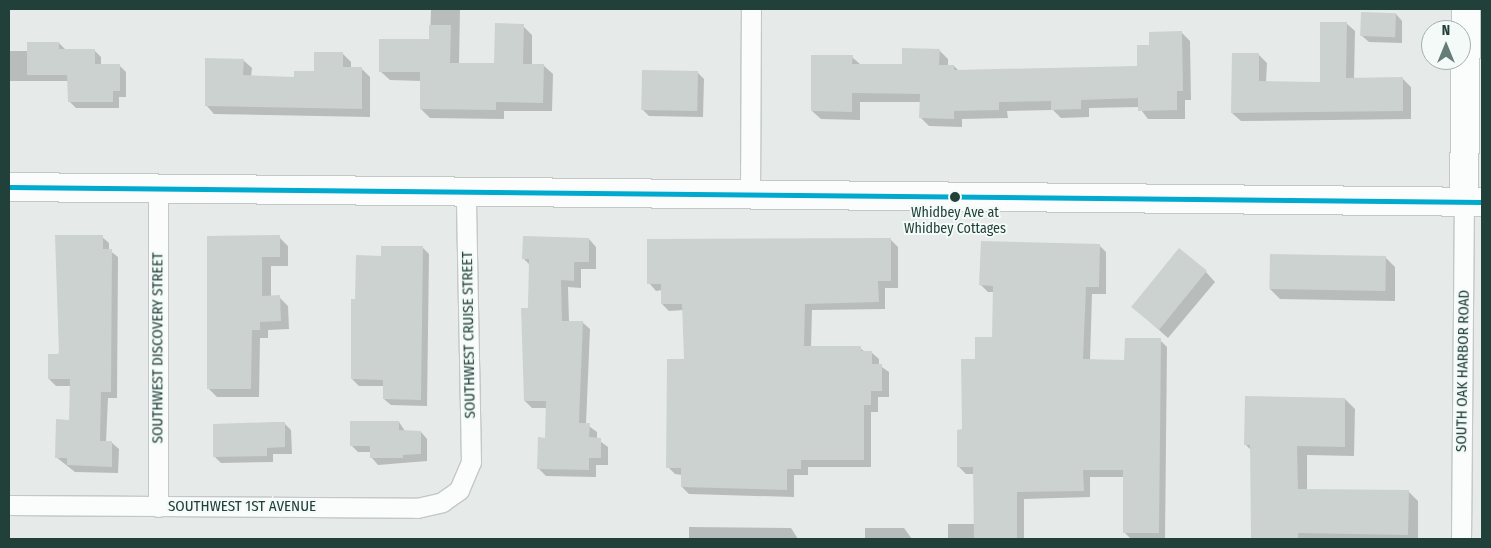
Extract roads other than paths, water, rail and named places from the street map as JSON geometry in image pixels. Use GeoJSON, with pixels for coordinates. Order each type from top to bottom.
{"type":"FeatureCollection","features":[{"type":"Feature","properties":{"kind":"street"},"geometry":{"type":"LineString","coordinates":[[750,193],[751,9]]}},
{"type":"Feature","properties":{"kind":"street"},"geometry":{"type":"LineString","coordinates":[[9,187],[158,190],[466,190],[1473,202],[1466,9]]}},
{"type":"Feature","properties":{"kind":"street","name":"SOUTHWEST DISCOVERY STREET"},"geometry":{"type":"LineString","coordinates":[[158,190],[158,507]]}},
{"type":"Feature","properties":{"kind":"street","name":"SOUTHWEST CRUISE STREET"},"geometry":{"type":"LineString","coordinates":[[464,478],[471,462],[466,190]]}},
{"type":"Feature","properties":{"kind":"street","name":"SOUTH OAK HARBOR ROAD"},"geometry":{"type":"LineString","coordinates":[[1461,539],[1473,202]]}},
{"type":"Feature","properties":{"kind":"street","name":"SOUTHWEST 1ST AVENUE"},"geometry":{"type":"LineString","coordinates":[[9,505],[417,508],[442,502],[459,490],[464,478]]}},
{"type":"Feature","properties":{"kind":"place","name":"Whidbey Ave at Whidbey Cottages"},"geometry":{"type":"Point","coordinates":[955,197]}}]}
